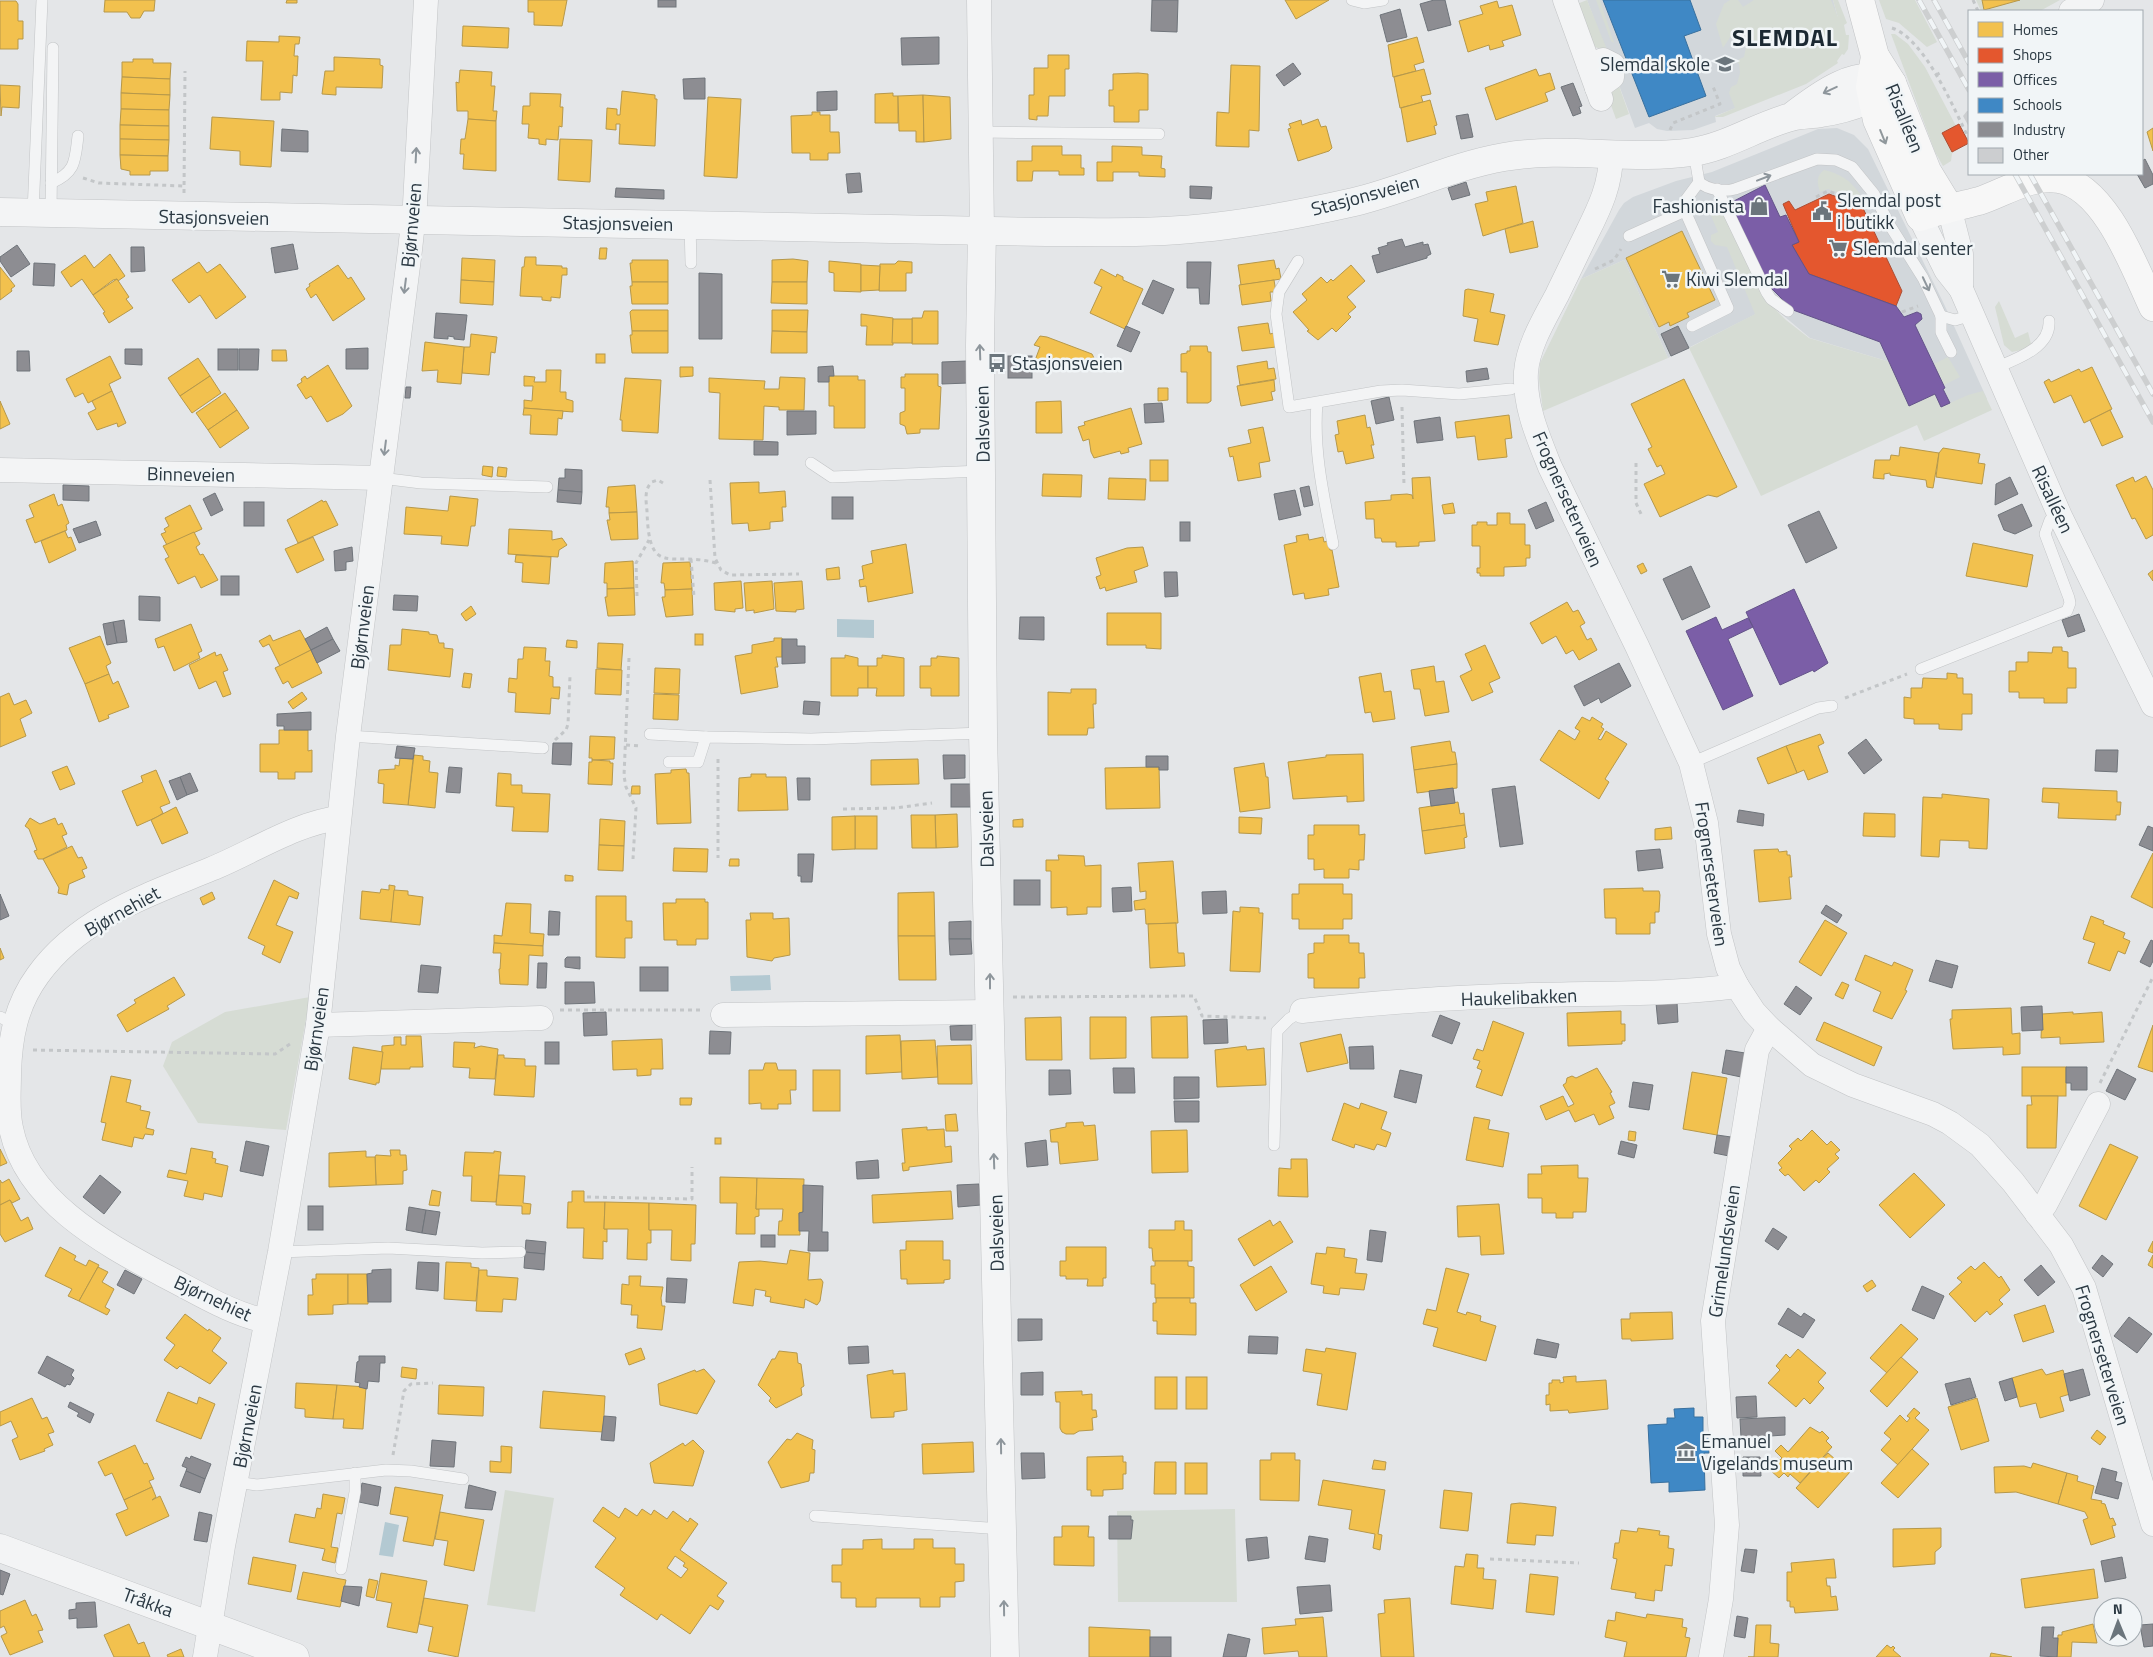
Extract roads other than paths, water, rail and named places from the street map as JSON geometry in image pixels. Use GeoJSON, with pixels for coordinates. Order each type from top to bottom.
{"type":"FeatureCollection","features":[{"type":"Feature","properties":{"kind":"main road","name":"Risalléen"},"geometry":{"type":"LineString","coordinates":[[1860,0],[1877,78],[1884,138],[1920,217]]}},
{"type":"Feature","properties":{"kind":"main road","name":"Risalléen"},"geometry":{"type":"LineString","coordinates":[[1877,78],[1927,171],[1949,207]]}},
{"type":"Feature","properties":{"kind":"main road"},"geometry":{"type":"LineString","coordinates":[[1920,217],[1949,207],[1979,200],[2034,180],[2058,176],[2075,184],[2103,210],[2126,250],[2153,307]]}},
{"type":"Feature","properties":{"kind":"street","name":"Bjørnveien"},"geometry":{"type":"LineString","coordinates":[[205,1657],[212,1625],[223,1546],[280,1252],[318,1025],[348,736],[413,221],[426,0]]}},
{"type":"Feature","properties":{"kind":"street","name":"Dalsveien"},"geometry":{"type":"LineString","coordinates":[[979,0],[982,230],[980,345],[983,733],[1000,1005],[1002,1529],[1005,1657]]}},
{"type":"Feature","properties":{"kind":"street"},"geometry":{"type":"LineString","coordinates":[[1566,0],[1599,94]]}},
{"type":"Feature","properties":{"kind":"street"},"geometry":{"type":"LineString","coordinates":[[2073,10],[2092,0]]}},
{"type":"Feature","properties":{"kind":"street","name":"Stasjonsveien"},"geometry":{"type":"LineString","coordinates":[[0,212],[413,221],[1127,232],[1204,228],[1354,202],[1399,189],[1470,164],[1506,156],[1694,152],[1724,144],[1791,117],[1818,96],[1877,78]]}},
{"type":"Feature","properties":{"kind":"street","name":"Frognerseterveien"},"geometry":{"type":"LineString","coordinates":[[1611,154],[1611,168],[1604,197],[1546,314],[1529,356],[1526,371],[1528,399],[1538,437],[1550,467],[1637,646],[1691,763],[1706,823],[1719,934],[1728,968],[1736,986],[1754,1012],[1769,1028],[1812,1065],[1830,1075],[1933,1114],[1966,1134],[1990,1156],[2037,1214],[2060,1246],[2084,1288],[2153,1524]]}},
{"type":"Feature","properties":{"kind":"street","name":"Risalléen"},"geometry":{"type":"LineString","coordinates":[[1949,207],[1961,254],[1961,289]]}},
{"type":"Feature","properties":{"kind":"street","name":"Risalléen"},"geometry":{"type":"LineString","coordinates":[[1920,217],[1946,270],[1961,289],[2060,516],[2153,705]]}},
{"type":"Feature","properties":{"kind":"street","name":"Binneveien"},"geometry":{"type":"LineString","coordinates":[[0,470],[382,478]]}},
{"type":"Feature","properties":{"kind":"street","name":"Bjørnehiet"},"geometry":{"type":"LineString","coordinates":[[266,1321],[230,1310],[122,1252],[86,1231],[65,1213],[34,1177],[16,1147],[9,1118],[10,1050],[7,1021],[20,1006],[38,975],[67,944],[98,920],[140,898],[314,823],[339,818]]}},
{"type":"Feature","properties":{"kind":"street","name":"Haukelibakken"},"geometry":{"type":"LineString","coordinates":[[1296,1015],[1370,1004],[1529,995],[1697,990],[1736,986]]}},
{"type":"Feature","properties":{"kind":"street"},"geometry":{"type":"LineString","coordinates":[[723,1015],[1000,1005]]}},
{"type":"Feature","properties":{"kind":"street"},"geometry":{"type":"LineString","coordinates":[[318,1025],[541,1018]]}},
{"type":"Feature","properties":{"kind":"street","name":"Grimelundsveien"},"geometry":{"type":"LineString","coordinates":[[1711,1657],[1721,1599],[1727,1525],[1713,1321],[1757,1050],[1769,1028]]}},
{"type":"Feature","properties":{"kind":"street"},"geometry":{"type":"LineString","coordinates":[[2037,1214],[2045,1205],[2098,1104]]}},
{"type":"Feature","properties":{"kind":"street","name":"Tråkka"},"geometry":{"type":"LineString","coordinates":[[0,1548],[295,1657]]}},
{"type":"Feature","properties":{"kind":"lane"},"geometry":{"type":"LineString","coordinates":[[42,0],[42,213]]}},
{"type":"Feature","properties":{"kind":"lane"},"geometry":{"type":"LineString","coordinates":[[1352,0],[1364,3],[1383,0]]}},
{"type":"Feature","properties":{"kind":"lane"},"geometry":{"type":"LineString","coordinates":[[42,213],[51,184],[53,48]]}},
{"type":"Feature","properties":{"kind":"lane"},"geometry":{"type":"LineString","coordinates":[[980,132],[1159,134]]}},
{"type":"Feature","properties":{"kind":"lane"},"geometry":{"type":"LineString","coordinates":[[51,184],[65,178],[72,169],[78,136]]}},
{"type":"Feature","properties":{"kind":"lane"},"geometry":{"type":"LineString","coordinates":[[1692,326],[1728,308],[1685,211],[1685,201],[1698,182],[1694,152]]}},
{"type":"Feature","properties":{"kind":"lane"},"geometry":{"type":"LineString","coordinates":[[1698,182],[1717,189],[1735,189],[1817,159],[1836,160],[1852,167],[1867,185],[1910,256],[1941,316],[1941,332],[1951,352]]}},
{"type":"Feature","properties":{"kind":"lane"},"geometry":{"type":"LineString","coordinates":[[1717,189],[1767,293],[1771,299],[1788,311]]}},
{"type":"Feature","properties":{"kind":"lane"},"geometry":{"type":"LineString","coordinates":[[1629,236],[1685,211]]}},
{"type":"Feature","properties":{"kind":"lane"},"geometry":{"type":"LineString","coordinates":[[690,224],[692,263]]}},
{"type":"Feature","properties":{"kind":"lane"},"geometry":{"type":"LineString","coordinates":[[1298,260],[1279,292],[1276,314],[1289,407],[1381,391],[1402,390],[1459,394],[1511,389]]}},
{"type":"Feature","properties":{"kind":"lane"},"geometry":{"type":"LineString","coordinates":[[1941,316],[1955,320],[1972,316]]}},
{"type":"Feature","properties":{"kind":"lane"},"geometry":{"type":"LineString","coordinates":[[1995,368],[2029,352],[2045,335],[2049,321]]}},
{"type":"Feature","properties":{"kind":"lane"},"geometry":{"type":"LineString","coordinates":[[1316,403],[1315,422],[1319,468],[1333,544]]}},
{"type":"Feature","properties":{"kind":"lane"},"geometry":{"type":"LineString","coordinates":[[811,463],[832,477],[982,471]]}},
{"type":"Feature","properties":{"kind":"lane"},"geometry":{"type":"LineString","coordinates":[[382,478],[421,483],[547,487]]}},
{"type":"Feature","properties":{"kind":"lane"},"geometry":{"type":"LineString","coordinates":[[1920,669],[2067,611],[2070,603],[2069,598],[2045,534],[2050,520],[2060,516]]}},
{"type":"Feature","properties":{"kind":"lane"},"geometry":{"type":"LineString","coordinates":[[1691,763],[1818,708],[1832,706]]}},
{"type":"Feature","properties":{"kind":"lane"},"geometry":{"type":"LineString","coordinates":[[650,734],[811,739],[983,733]]}},
{"type":"Feature","properties":{"kind":"lane"},"geometry":{"type":"LineString","coordinates":[[348,736],[543,748]]}},
{"type":"Feature","properties":{"kind":"lane"},"geometry":{"type":"LineString","coordinates":[[668,762],[698,762],[712,737]]}},
{"type":"Feature","properties":{"kind":"lane"},"geometry":{"type":"LineString","coordinates":[[1274,1145],[1277,1031],[1296,1015]]}},
{"type":"Feature","properties":{"kind":"lane"},"geometry":{"type":"LineString","coordinates":[[280,1252],[388,1248],[482,1253],[520,1252]]}},
{"type":"Feature","properties":{"kind":"lane","name":"Bjørnveien"},"geometry":{"type":"LineString","coordinates":[[236,1482],[257,1485],[355,1472],[391,1470],[463,1479]]}},
{"type":"Feature","properties":{"kind":"lane"},"geometry":{"type":"LineString","coordinates":[[342,1569],[355,1492],[355,1472]]}},
{"type":"Feature","properties":{"kind":"lane"},"geometry":{"type":"LineString","coordinates":[[815,1516],[1002,1529]]}},
{"type":"Feature","properties":{"kind":"water"},"geometry":{"type":"Polygon","coordinates":[[[837,619],[874,620],[874,638],[837,637],[837,619]]]}},
{"type":"Feature","properties":{"kind":"water"},"geometry":{"type":"Polygon","coordinates":[[[770,975],[771,990],[731,991],[730,976],[770,975]]]}},
{"type":"Feature","properties":{"kind":"water"},"geometry":{"type":"Polygon","coordinates":[[[385,1522],[399,1525],[393,1557],[379,1555],[385,1522]]]}},
{"type":"Feature","properties":{"kind":"railway"},"geometry":{"type":"LineString","coordinates":[[1919,0],[1968,88]]}},
{"type":"Feature","properties":{"kind":"railway"},"geometry":{"type":"LineString","coordinates":[[1934,0],[1968,61]]}},
{"type":"Feature","properties":{"kind":"railway"},"geometry":{"type":"LineString","coordinates":[[2016,175],[2153,422]]}},
{"type":"Feature","properties":{"kind":"railway"},"geometry":{"type":"LineString","coordinates":[[2031,175],[2153,394]]}},
{"type":"Feature","properties":{"kind":"place","name":"Slemdal skole"},"geometry":{"type":"Point","coordinates":[1725,64]}},
{"type":"Feature","properties":{"kind":"place","name":"Fashionista"},"geometry":{"type":"Point","coordinates":[1759,206]}},
{"type":"Feature","properties":{"kind":"place","name":"Slemdal post i butikk"},"geometry":{"type":"Point","coordinates":[1822,211]}},
{"type":"Feature","properties":{"kind":"place","name":"Slemdal senter"},"geometry":{"type":"Point","coordinates":[1838,248]}},
{"type":"Feature","properties":{"kind":"place","name":"Kiwi Slemdal"},"geometry":{"type":"Point","coordinates":[1671,279]}},
{"type":"Feature","properties":{"kind":"place","name":"Stasjonsveien"},"geometry":{"type":"Point","coordinates":[997,363]}},
{"type":"Feature","properties":{"kind":"place","name":"Emanuel Vigelands museum"},"geometry":{"type":"Point","coordinates":[1686,1452]}},
{"type":"Feature","properties":{"kind":"district","name":"SLEMDAL"},"geometry":{"type":"Point","coordinates":[1785,38]}}]}
